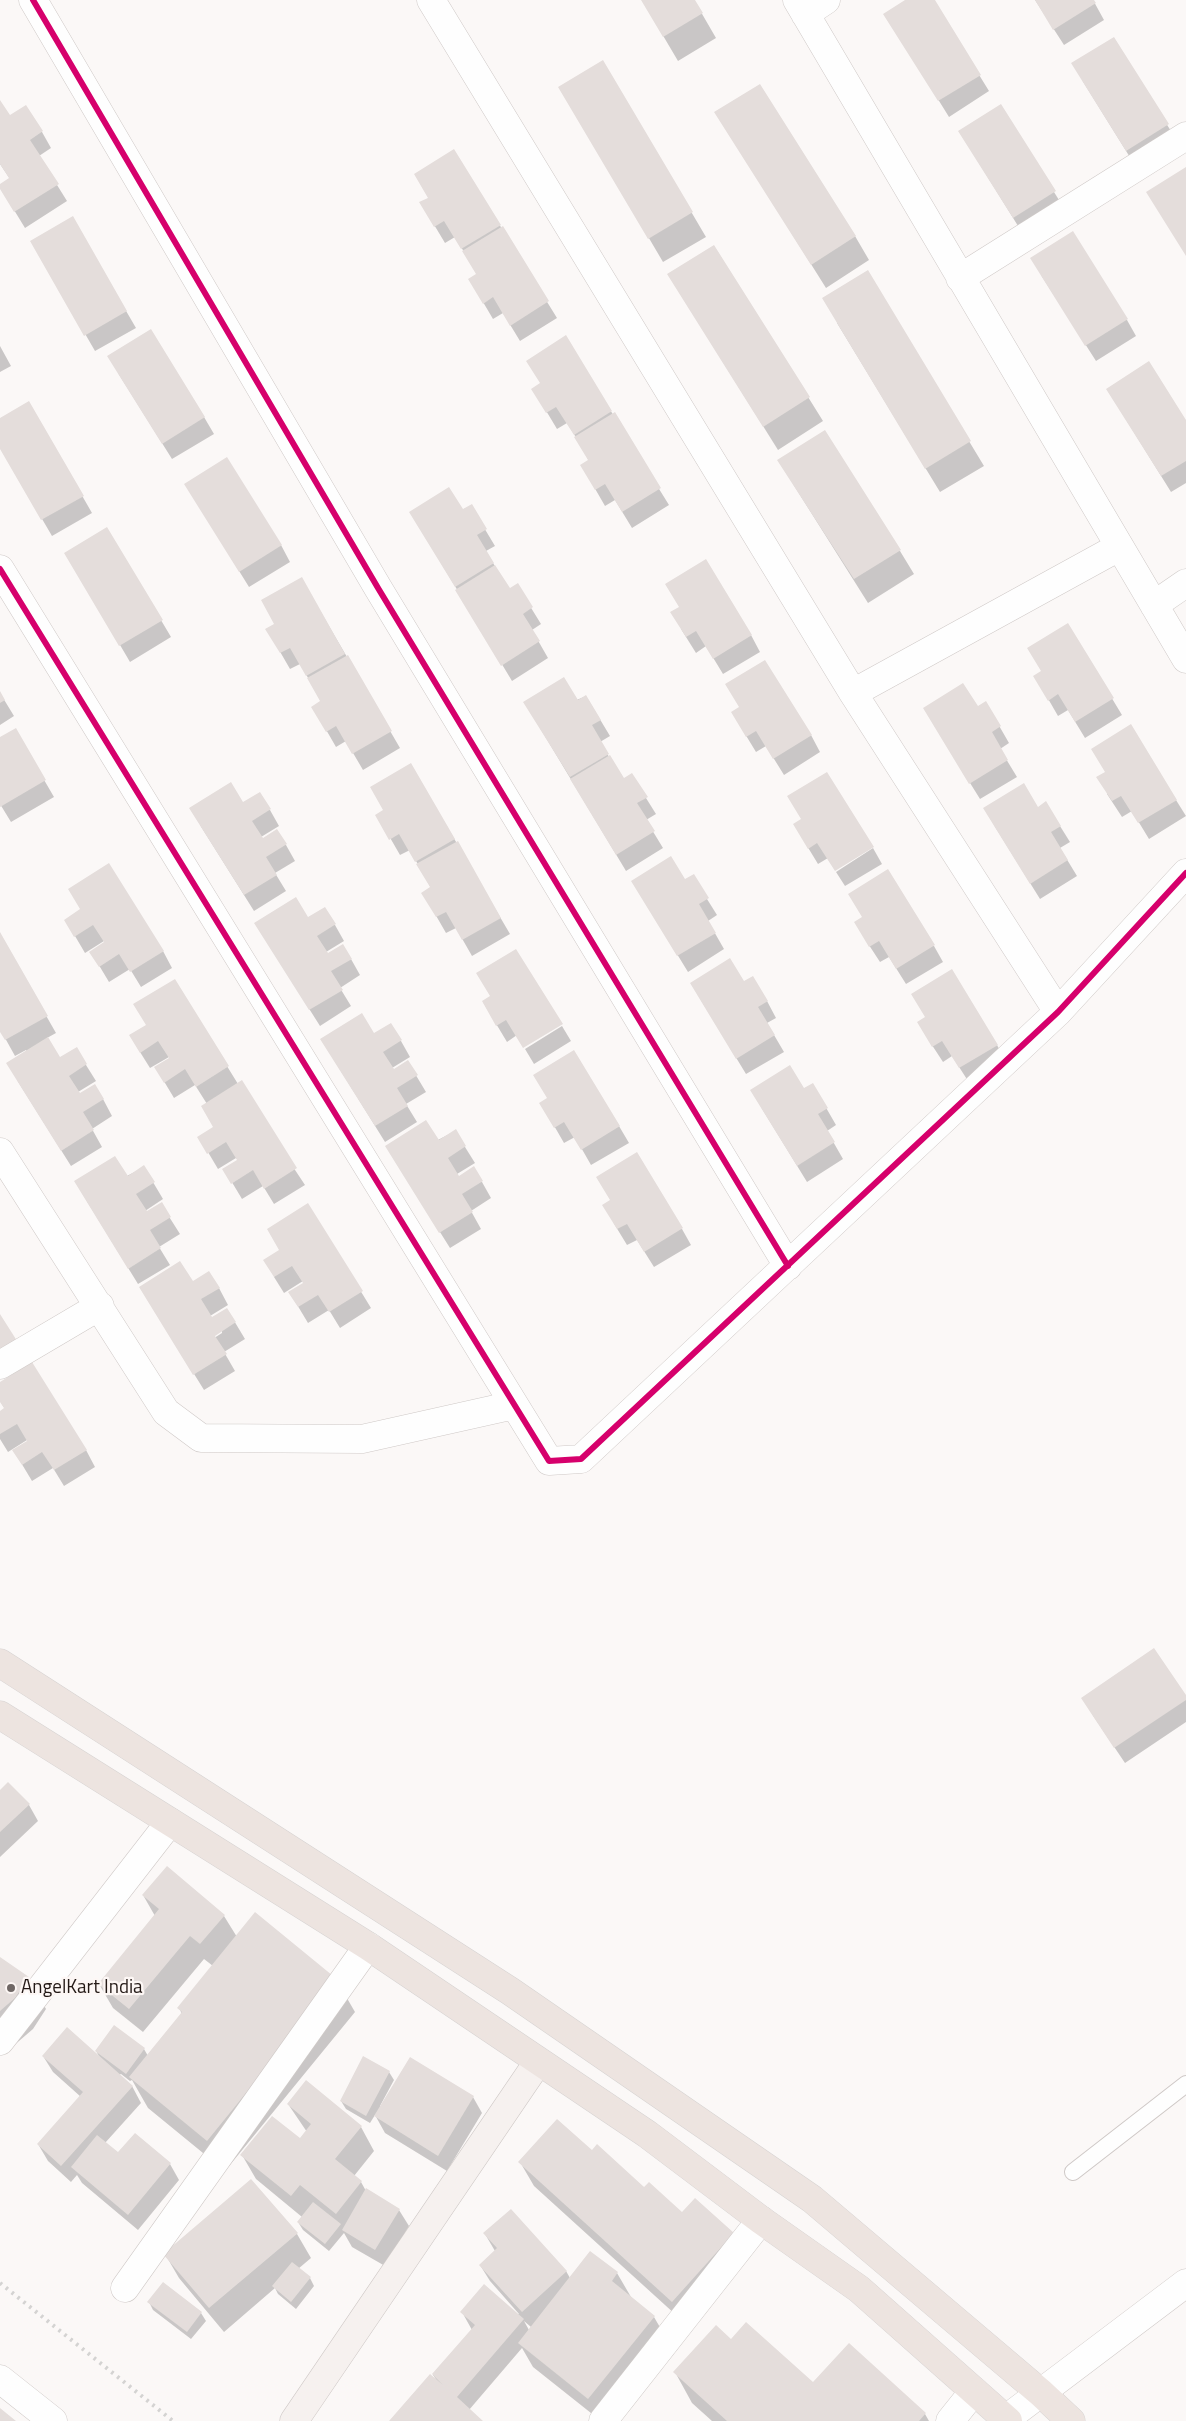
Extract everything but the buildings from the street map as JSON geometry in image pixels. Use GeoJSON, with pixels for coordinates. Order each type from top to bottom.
{"type":"FeatureCollection","features":[{"type":"Feature","properties":{"kind":"main road"},"geometry":{"type":"LineString","coordinates":[[0,1662],[510,1991],[812,2200],[1041,2393],[1071,2421]]}},
{"type":"Feature","properties":{"kind":"main road"},"geometry":{"type":"LineString","coordinates":[[0,1715],[368,1946],[647,2134],[761,2220],[858,2289],[1007,2420]]}},
{"type":"Feature","properties":{"kind":"street"},"geometry":{"type":"LineString","coordinates":[[33,0],[384,596],[788,1266]]}},
{"type":"Feature","properties":{"kind":"street"},"geometry":{"type":"LineString","coordinates":[[431,0],[853,693],[1058,1012]]}},
{"type":"Feature","properties":{"kind":"street"},"geometry":{"type":"LineString","coordinates":[[809,5],[960,278],[1186,659]]}},
{"type":"Feature","properties":{"kind":"street"},"geometry":{"type":"LineString","coordinates":[[960,278],[1186,136]]}},
{"type":"Feature","properties":{"kind":"street"},"geometry":{"type":"LineString","coordinates":[[853,693],[1119,547]]}},
{"type":"Feature","properties":{"kind":"street"},"geometry":{"type":"LineString","coordinates":[[0,569],[549,1461],[581,1459],[1058,1012],[1186,873]]}},
{"type":"Feature","properties":{"kind":"street"},"geometry":{"type":"LineString","coordinates":[[1154,605],[1186,583]]}},
{"type":"Feature","properties":{"kind":"street"},"geometry":{"type":"LineString","coordinates":[[0,1152],[166,1412],[201,1438],[362,1439],[514,1405]]}},
{"type":"Feature","properties":{"kind":"street"},"geometry":{"type":"LineString","coordinates":[[0,1365],[100,1306]]}},
{"type":"Feature","properties":{"kind":"street"},"geometry":{"type":"LineString","coordinates":[[0,2041],[170,1822]]}},
{"type":"Feature","properties":{"kind":"street"},"geometry":{"type":"LineString","coordinates":[[125,2288],[368,1946]]}},
{"type":"Feature","properties":{"kind":"street"},"geometry":{"type":"LineString","coordinates":[[294,2421],[538,2062]]}},
{"type":"Feature","properties":{"kind":"street"},"geometry":{"type":"LineString","coordinates":[[603,2421],[761,2220]]}},
{"type":"Feature","properties":{"kind":"street"},"geometry":{"type":"LineString","coordinates":[[1007,2420],[1186,2283]]}},
{"type":"Feature","properties":{"kind":"street"},"geometry":{"type":"LineString","coordinates":[[0,2379],[53,2421]]}},
{"type":"Feature","properties":{"kind":"street"},"geometry":{"type":"LineString","coordinates":[[950,2421],[974,2391]]}},
{"type":"Feature","properties":{"kind":"lane"},"geometry":{"type":"LineString","coordinates":[[1073,2172],[1186,2084]]}},
{"type":"Feature","properties":{"kind":"railway"},"geometry":{"type":"LineString","coordinates":[[0,2283],[173,2421]]}},
{"type":"Feature","properties":{"kind":"cycle path"},"geometry":{"type":"LineString","coordinates":[[33,0],[378,588],[788,1266]]}},
{"type":"Feature","properties":{"kind":"cycle path"},"geometry":{"type":"LineString","coordinates":[[0,569],[549,1461],[581,1459],[1058,1012],[1186,873]]}},
{"type":"Feature","properties":{"kind":"place","name":"AngelKart India"},"geometry":{"type":"Point","coordinates":[11,1988]}}]}
